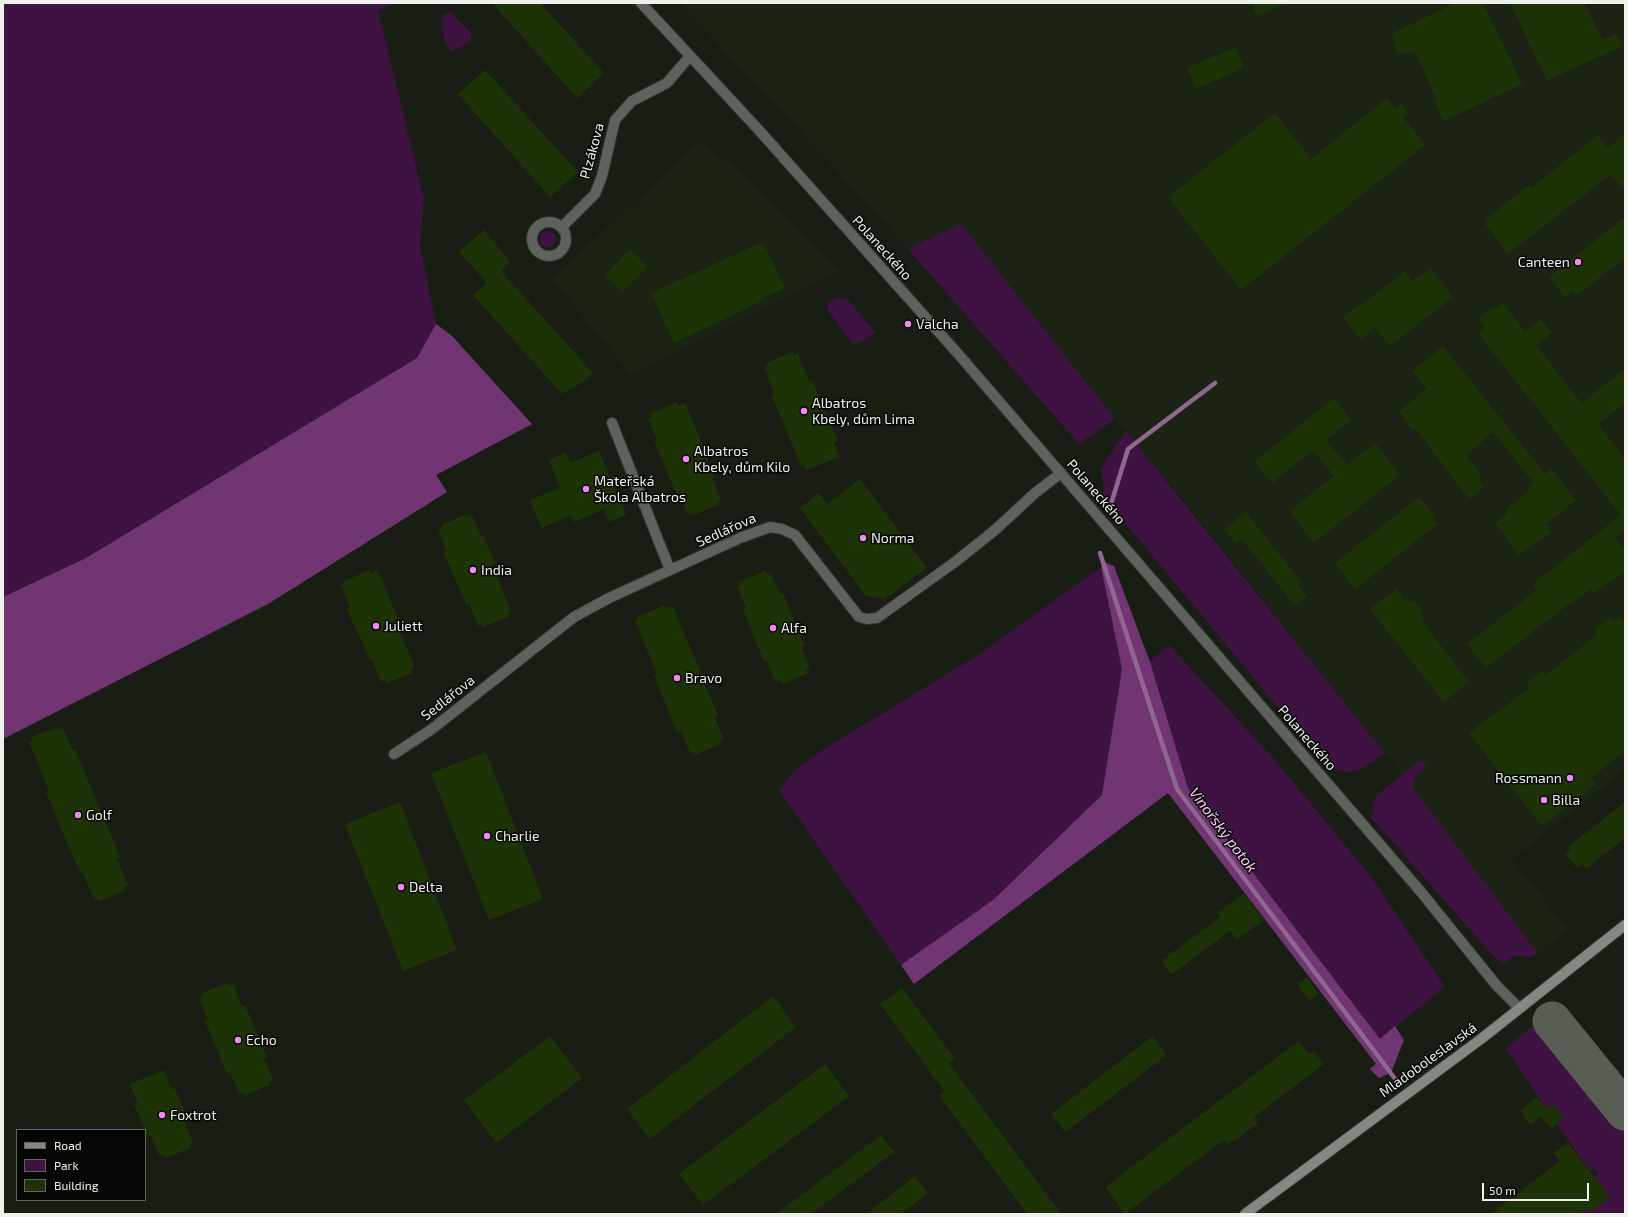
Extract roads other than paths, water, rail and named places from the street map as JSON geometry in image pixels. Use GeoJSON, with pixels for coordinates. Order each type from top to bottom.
{"type":"FeatureCollection","features":[{"type":"Feature","properties":{"kind":"main road","name":"Mladoboleslavská"},"geometry":{"type":"LineString","coordinates":[[1245,1214],[1481,1039],[1625,925]]}},
{"type":"Feature","properties":{"kind":"street","name":"Polaneckého"},"geometry":{"type":"LineString","coordinates":[[641,3],[955,350],[1416,886],[1497,986],[1519,1008]]}},
{"type":"Feature","properties":{"kind":"street","name":"Plzákova"},"geometry":{"type":"LineString","coordinates":[[562,227],[595,194],[602,176],[615,120],[632,101],[667,83],[690,56]]}},
{"type":"Feature","properties":{"kind":"street"},"geometry":{"type":"LineString","coordinates":[[612,423],[670,570]]}},
{"type":"Feature","properties":{"kind":"street","name":"Sedlářova"},"geometry":{"type":"LineString","coordinates":[[394,754],[432,729],[574,617],[609,598],[740,538],[770,527],[782,529],[795,535],[859,617],[867,619],[877,618],[955,562],[996,530],[1035,493],[1061,473]]}},
{"type":"Feature","properties":{"kind":"waterway","name":"Vinořský potok"},"geometry":{"type":"LineString","coordinates":[[1111,504],[1128,449],[1215,383]]}},
{"type":"Feature","properties":{"kind":"waterway","name":"Vinořský potok"},"geometry":{"type":"LineString","coordinates":[[1100,553],[1177,789],[1399,1084]]}},
{"type":"Feature","properties":{"kind":"place","name":"Canteen"},"geometry":{"type":"Point","coordinates":[1578,262]}},
{"type":"Feature","properties":{"kind":"place","name":"Valcha"},"geometry":{"type":"Point","coordinates":[908,324]}},
{"type":"Feature","properties":{"kind":"place","name":"Albatros Kbely, dům Lima"},"geometry":{"type":"Point","coordinates":[804,411]}},
{"type":"Feature","properties":{"kind":"place","name":"Albatros Kbely, dům Kilo"},"geometry":{"type":"Point","coordinates":[686,459]}},
{"type":"Feature","properties":{"kind":"place","name":"Mateřská Škola Albatros"},"geometry":{"type":"Point","coordinates":[586,489]}},
{"type":"Feature","properties":{"kind":"place","name":"Norma"},"geometry":{"type":"Point","coordinates":[863,538]}},
{"type":"Feature","properties":{"kind":"place","name":"India"},"geometry":{"type":"Point","coordinates":[473,570]}},
{"type":"Feature","properties":{"kind":"place","name":"Juliett"},"geometry":{"type":"Point","coordinates":[376,626]}},
{"type":"Feature","properties":{"kind":"place","name":"Alfa"},"geometry":{"type":"Point","coordinates":[773,628]}},
{"type":"Feature","properties":{"kind":"place","name":"Bravo"},"geometry":{"type":"Point","coordinates":[677,678]}},
{"type":"Feature","properties":{"kind":"place","name":"Rossmann"},"geometry":{"type":"Point","coordinates":[1570,778]}},
{"type":"Feature","properties":{"kind":"place","name":"Billa"},"geometry":{"type":"Point","coordinates":[1544,800]}},
{"type":"Feature","properties":{"kind":"place","name":"Golf"},"geometry":{"type":"Point","coordinates":[78,815]}},
{"type":"Feature","properties":{"kind":"place","name":"Charlie"},"geometry":{"type":"Point","coordinates":[487,836]}},
{"type":"Feature","properties":{"kind":"place","name":"Delta"},"geometry":{"type":"Point","coordinates":[401,887]}},
{"type":"Feature","properties":{"kind":"place","name":"Echo"},"geometry":{"type":"Point","coordinates":[238,1040]}},
{"type":"Feature","properties":{"kind":"place","name":"Foxtrot"},"geometry":{"type":"Point","coordinates":[162,1115]}}]}
